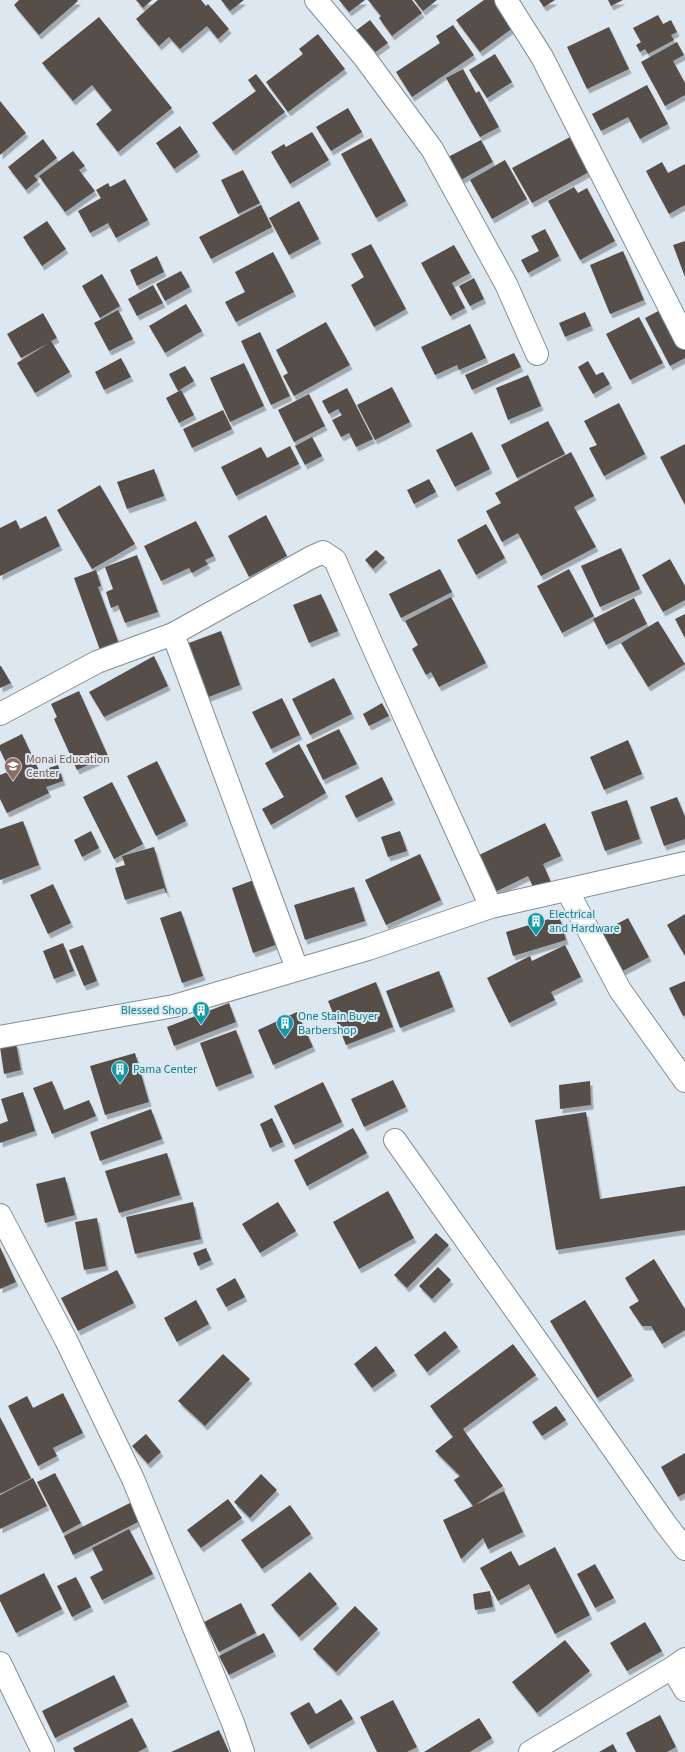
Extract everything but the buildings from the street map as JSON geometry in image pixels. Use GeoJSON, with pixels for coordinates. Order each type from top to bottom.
{"type":"FeatureCollection","features":[{"type":"Feature","properties":{"kind":"street"},"geometry":{"type":"LineString","coordinates":[[316,0],[364,57],[432,149],[506,284],[537,354]]}},
{"type":"Feature","properties":{"kind":"street"},"geometry":{"type":"LineString","coordinates":[[506,0],[542,57],[685,338]]}},
{"type":"Feature","properties":{"kind":"street"},"geometry":{"type":"LineString","coordinates":[[0,714],[97,662],[173,634],[323,552],[335,560],[372,647],[491,907]]}},
{"type":"Feature","properties":{"kind":"street"},"geometry":{"type":"LineString","coordinates":[[173,634],[297,969]]}},
{"type":"Feature","properties":{"kind":"street"},"geometry":{"type":"LineString","coordinates":[[0,1037],[174,1006],[368,949],[491,907],[685,863]]}},
{"type":"Feature","properties":{"kind":"street"},"geometry":{"type":"LineString","coordinates":[[567,890],[620,990],[685,1081]]}},
{"type":"Feature","properties":{"kind":"street"},"geometry":{"type":"LineString","coordinates":[[395,1140],[560,1372],[664,1523],[685,1549]]}},
{"type":"Feature","properties":{"kind":"street"},"geometry":{"type":"LineString","coordinates":[[0,1215],[66,1340],[133,1479],[233,1723],[243,1752]]}},
{"type":"Feature","properties":{"kind":"street"},"geometry":{"type":"LineString","coordinates":[[0,1663],[43,1752]]}},
{"type":"Feature","properties":{"kind":"street"},"geometry":{"type":"LineString","coordinates":[[530,1752],[678,1664],[685,1690]]}},
{"type":"Feature","properties":{"kind":"place","name":"Monai Education Center"},"geometry":{"type":"Point","coordinates":[13,781]}},
{"type":"Feature","properties":{"kind":"place","name":"Electrical and Hardware"},"geometry":{"type":"Point","coordinates":[536,936]}},
{"type":"Feature","properties":{"kind":"place","name":"Blessed Shop"},"geometry":{"type":"Point","coordinates":[201,1025]}},
{"type":"Feature","properties":{"kind":"place","name":"One Stain Buyer Barbershop"},"geometry":{"type":"Point","coordinates":[285,1038]}},
{"type":"Feature","properties":{"kind":"place","name":"Pama Center"},"geometry":{"type":"Point","coordinates":[120,1084]}}]}
